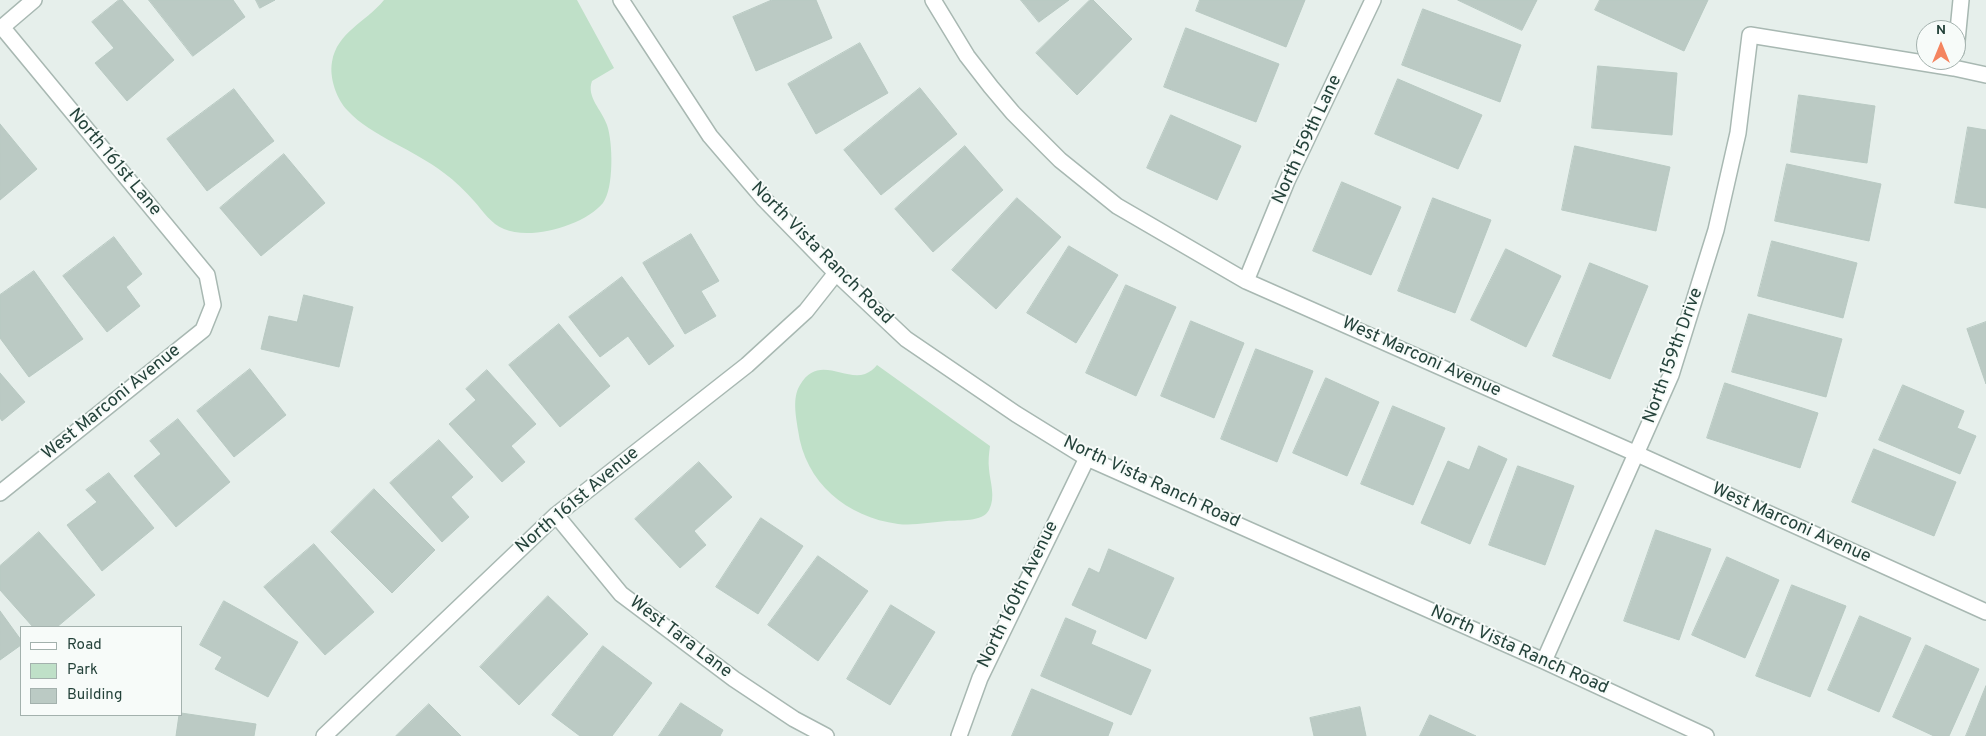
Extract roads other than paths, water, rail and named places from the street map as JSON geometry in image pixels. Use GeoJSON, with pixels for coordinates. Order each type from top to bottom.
{"type":"FeatureCollection","features":[{"type":"Feature","properties":{"kind":"street"},"geometry":{"type":"LineString","coordinates":[[1,28],[34,0]]}},
{"type":"Feature","properties":{"kind":"street","name":"North Vista Ranch Road"},"geometry":{"type":"LineString","coordinates":[[621,0],[710,136],[763,198],[836,273],[906,339],[1016,414],[1086,458],[1544,661],[1706,736]]}},
{"type":"Feature","properties":{"kind":"street","name":"West Marconi Avenue"},"geometry":{"type":"LineString","coordinates":[[933,0],[967,56],[991,87],[1013,113],[1060,160],[1117,206],[1246,281],[1637,454],[1986,612]]}},
{"type":"Feature","properties":{"kind":"street","name":"North 159th Lane"},"geometry":{"type":"LineString","coordinates":[[1246,281],[1287,181],[1373,0]]}},
{"type":"Feature","properties":{"kind":"street"},"geometry":{"type":"LineString","coordinates":[[1959,20],[1961,0]]}},
{"type":"Feature","properties":{"kind":"street","name":"North 161st Lane"},"geometry":{"type":"LineString","coordinates":[[1,28],[207,275],[213,305]]}},
{"type":"Feature","properties":{"kind":"street","name":"North 159th Drive"},"geometry":{"type":"LineString","coordinates":[[1544,661],[1671,376],[1716,230],[1738,132],[1750,35],[1916,58]]}},
{"type":"Feature","properties":{"kind":"street"},"geometry":{"type":"LineString","coordinates":[[1966,68],[1986,75]]}},
{"type":"Feature","properties":{"kind":"street","name":"North 161st Avenue"},"geometry":{"type":"LineString","coordinates":[[324,736],[556,515],[747,364],[806,311],[836,273]]}},
{"type":"Feature","properties":{"kind":"street","name":"West Marconi Avenue"},"geometry":{"type":"LineString","coordinates":[[0,493],[203,330],[213,305]]}},
{"type":"Feature","properties":{"kind":"street","name":"North 160th Avenue"},"geometry":{"type":"LineString","coordinates":[[959,736],[980,678],[1086,458]]}},
{"type":"Feature","properties":{"kind":"street","name":"West Tara Lane"},"geometry":{"type":"LineString","coordinates":[[556,515],[621,594],[734,679],[794,720],[826,736]]}}]}
